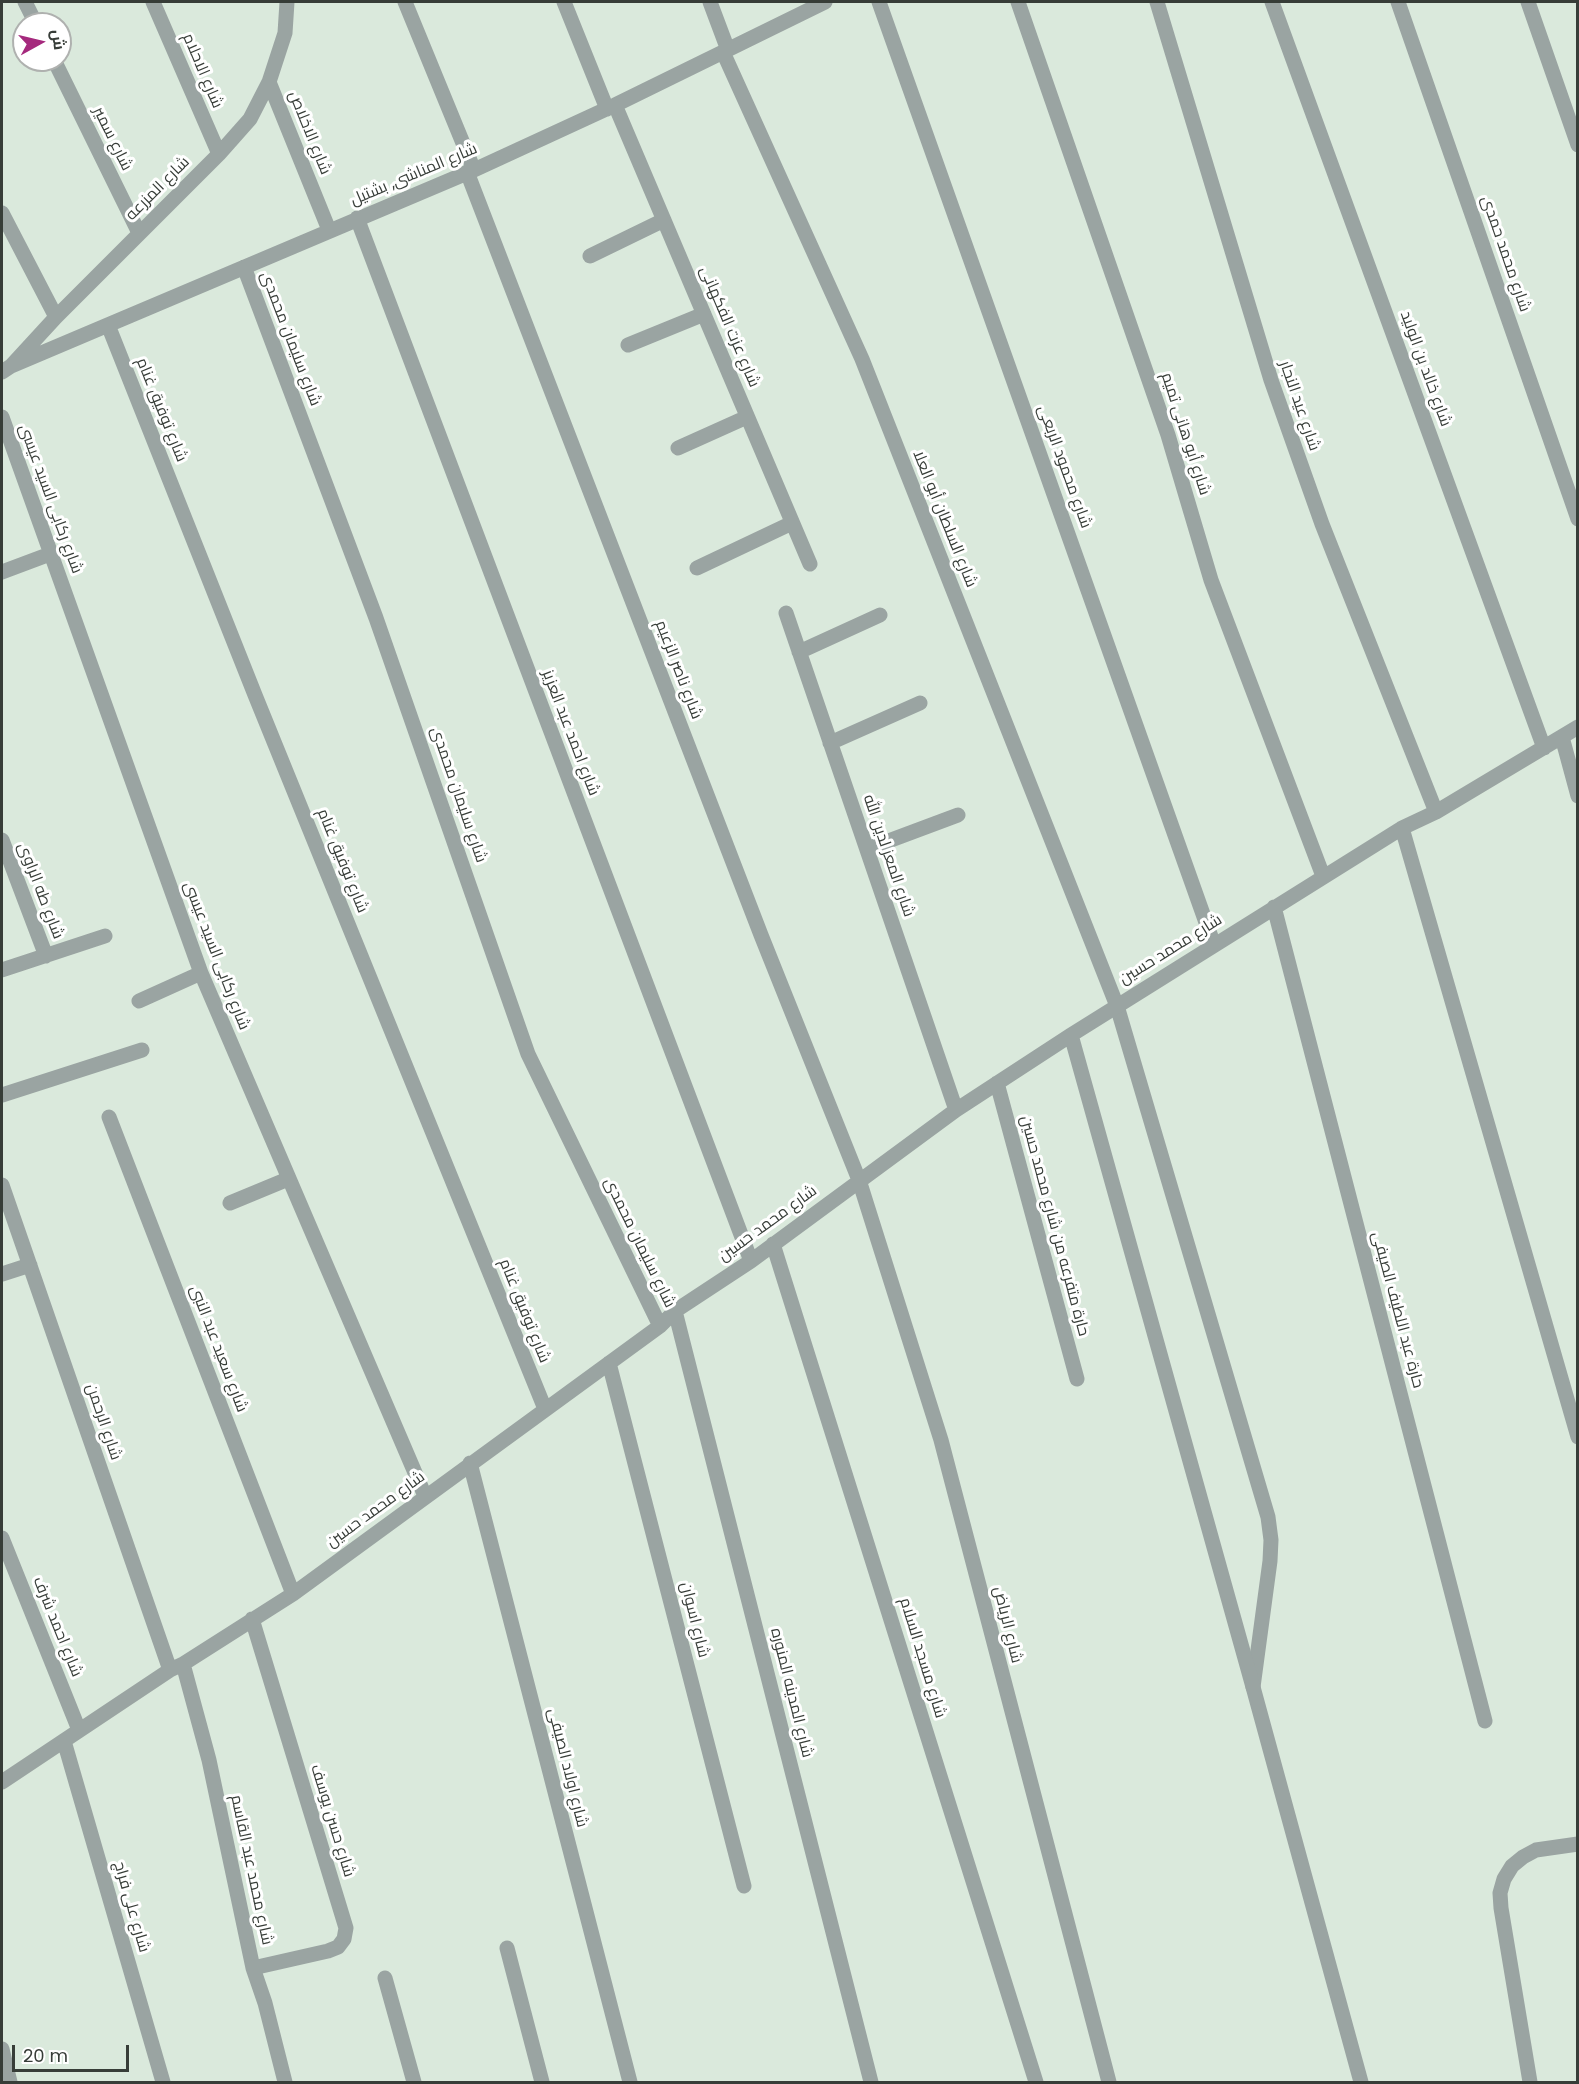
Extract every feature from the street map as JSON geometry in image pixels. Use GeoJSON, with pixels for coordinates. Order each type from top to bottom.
{"type":"FeatureCollection","features":[{"type":"Feature","properties":{"kind":"street","name":"شارع الاحلام"},"geometry":{"type":"LineString","coordinates":[[153,2],[219,154]]}},
{"type":"Feature","properties":{"kind":"street","name":"شارع المزرعه"},"geometry":{"type":"LineString","coordinates":[[6,369],[219,154],[250,119],[269,82],[285,33],[287,2]]}},
{"type":"Feature","properties":{"kind":"street","name":"شارع ناصر الزعيم"},"geometry":{"type":"LineString","coordinates":[[405,2],[761,935],[859,1180]]}},
{"type":"Feature","properties":{"kind":"street","name":"شارع عزت الفكهانى"},"geometry":{"type":"LineString","coordinates":[[564,2],[664,220],[810,564]]}},
{"type":"Feature","properties":{"kind":"street","name":"شارع السلطان أبو العلا"},"geometry":{"type":"LineString","coordinates":[[710,2],[726,51],[862,359],[1118,1006],[1268,1517],[1271,1540],[1270,1561],[1253,1688]]}},
{"type":"Feature","properties":{"kind":"street","name":"شارع المناشى, بشتيل"},"geometry":{"type":"LineString","coordinates":[[6,369],[470,171],[611,107],[825,2]]}},
{"type":"Feature","properties":{"kind":"street","name":"شارع محمود الربعى"},"geometry":{"type":"LineString","coordinates":[[879,2],[1214,945]]}},
{"type":"Feature","properties":{"kind":"street","name":"شارع أبو هانى تميم"},"geometry":{"type":"LineString","coordinates":[[1018,2],[1168,435],[1211,580],[1323,876]]}},
{"type":"Feature","properties":{"kind":"street","name":"شارع عيد النجار"},"geometry":{"type":"LineString","coordinates":[[1157,2],[1270,380],[1322,524],[1436,812]]}},
{"type":"Feature","properties":{"kind":"street","name":"شارع خالد بن الوليد"},"geometry":{"type":"LineString","coordinates":[[1272,2],[1544,748]]}},
{"type":"Feature","properties":{"kind":"street","name":"شارع محمد حمدى"},"geometry":{"type":"LineString","coordinates":[[1398,2],[1578,519]]}},
{"type":"Feature","properties":{"kind":"street"},"geometry":{"type":"LineString","coordinates":[[1528,2],[1578,144]]}},
{"type":"Feature","properties":{"kind":"street","name":"شارع سمير"},"geometry":{"type":"LineString","coordinates":[[60,72],[139,233]]}},
{"type":"Feature","properties":{"kind":"street","name":"شارع الاخلاص"},"geometry":{"type":"LineString","coordinates":[[269,82],[329,230]]}},
{"type":"Feature","properties":{"kind":"street"},"geometry":{"type":"LineString","coordinates":[[2,213],[56,316]]}},
{"type":"Feature","properties":{"kind":"street","name":"شارع احمد عبد العزيز"},"geometry":{"type":"LineString","coordinates":[[357,218],[751,1261]]}},
{"type":"Feature","properties":{"kind":"street"},"geometry":{"type":"LineString","coordinates":[[590,256],[664,220]]}},
{"type":"Feature","properties":{"kind":"street","name":"شارع سليمان محمدى"},"geometry":{"type":"LineString","coordinates":[[244,267],[376,618],[528,1054],[660,1326]]}},
{"type":"Feature","properties":{"kind":"street"},"geometry":{"type":"LineString","coordinates":[[628,345],[704,314]]}},
{"type":"Feature","properties":{"kind":"street","name":"شارع توفيق غنام"},"geometry":{"type":"LineString","coordinates":[[108,325],[255,695],[545,1409]]}},
{"type":"Feature","properties":{"kind":"street","name":"شارع ركابى السيد عيسى"},"geometry":{"type":"LineString","coordinates":[[2,417],[201,973],[425,1496]]}},
{"type":"Feature","properties":{"kind":"street"},"geometry":{"type":"LineString","coordinates":[[678,448],[747,417]]}},
{"type":"Feature","properties":{"kind":"street"},"geometry":{"type":"LineString","coordinates":[[697,567],[792,523]]}},
{"type":"Feature","properties":{"kind":"street"},"geometry":{"type":"LineString","coordinates":[[2,572],[50,554]]}},
{"type":"Feature","properties":{"kind":"street","name":"شارع المعز لدين الله"},"geometry":{"type":"LineString","coordinates":[[786,613],[956,1110]]}},
{"type":"Feature","properties":{"kind":"street"},"geometry":{"type":"LineString","coordinates":[[799,652],[880,615]]}},
{"type":"Feature","properties":{"kind":"street"},"geometry":{"type":"LineString","coordinates":[[830,743],[920,703]]}},
{"type":"Feature","properties":{"kind":"street","name":"شارع محمد حسين"},"geometry":{"type":"LineString","coordinates":[[2,1782],[176,1667],[292,1594],[660,1326],[675,1311],[751,1261],[956,1110],[1323,876],[1578,727]]}},
{"type":"Feature","properties":{"kind":"street"},"geometry":{"type":"LineString","coordinates":[[1562,737],[1578,796]]}},
{"type":"Feature","properties":{"kind":"street"},"geometry":{"type":"LineString","coordinates":[[867,849],[958,815]]}},
{"type":"Feature","properties":{"kind":"street"},"geometry":{"type":"LineString","coordinates":[[1402,828],[1578,1437]]}},
{"type":"Feature","properties":{"kind":"street","name":"شارع طه الراوى"},"geometry":{"type":"LineString","coordinates":[[2,840],[46,956]]}},
{"type":"Feature","properties":{"kind":"street","name":"حارة عبد اللطيف الصيفى"},"geometry":{"type":"LineString","coordinates":[[1274,907],[1485,1721]]}},
{"type":"Feature","properties":{"kind":"street"},"geometry":{"type":"LineString","coordinates":[[2,970],[105,936]]}},
{"type":"Feature","properties":{"kind":"street"},"geometry":{"type":"LineString","coordinates":[[138,1001],[201,973]]}},
{"type":"Feature","properties":{"kind":"street"},"geometry":{"type":"LineString","coordinates":[[1071,1035],[1361,2082]]}},
{"type":"Feature","properties":{"kind":"street"},"geometry":{"type":"LineString","coordinates":[[2,1095],[142,1050]]}},
{"type":"Feature","properties":{"kind":"street","name":"حارة متفرعه من شارع محمد حسين"},"geometry":{"type":"LineString","coordinates":[[997,1083],[1077,1378]]}},
{"type":"Feature","properties":{"kind":"street","name":"شارع سعيد عبد النبى"},"geometry":{"type":"LineString","coordinates":[[109,1117],[292,1594]]}},
{"type":"Feature","properties":{"kind":"street"},"geometry":{"type":"LineString","coordinates":[[230,1203],[288,1179]]}},
{"type":"Feature","properties":{"kind":"street","name":"شارع الرياض"},"geometry":{"type":"LineString","coordinates":[[859,1180],[941,1440],[1109,2082]]}},
{"type":"Feature","properties":{"kind":"street","name":"شارع الرحمن"},"geometry":{"type":"LineString","coordinates":[[2,1185],[176,1667]]}},
{"type":"Feature","properties":{"kind":"street","name":"شارع مسجد السلام"},"geometry":{"type":"LineString","coordinates":[[773,1244],[1036,2082]]}},
{"type":"Feature","properties":{"kind":"street"},"geometry":{"type":"LineString","coordinates":[[2,1274],[30,1265]]}},
{"type":"Feature","properties":{"kind":"street","name":"شارع المدينه المنوره"},"geometry":{"type":"LineString","coordinates":[[675,1311],[871,2082]]}},
{"type":"Feature","properties":{"kind":"street","name":"شارع اسوان"},"geometry":{"type":"LineString","coordinates":[[609,1363],[744,1886]]}},
{"type":"Feature","properties":{"kind":"street","name":"شارع اولاد الصيفى"},"geometry":{"type":"LineString","coordinates":[[470,1463],[630,2082]]}},
{"type":"Feature","properties":{"kind":"street","name":"شارع احمد شرف"},"geometry":{"type":"LineString","coordinates":[[2,1538],[79,1730]]}},
{"type":"Feature","properties":{"kind":"street","name":"شارع حسن يوسف"},"geometry":{"type":"LineString","coordinates":[[252,1619],[346,1928],[344,1939],[338,1947],[253,1968]]}},
{"type":"Feature","properties":{"kind":"street","name":"شارع محمد عبد القاسم"},"geometry":{"type":"LineString","coordinates":[[176,1667],[208,1760],[253,1968],[265,2003],[285,2082]]}},
{"type":"Feature","properties":{"kind":"street","name":"شارع على فراج"},"geometry":{"type":"LineString","coordinates":[[64,1741],[164,2082]]}},
{"type":"Feature","properties":{"kind":"street"},"geometry":{"type":"LineString","coordinates":[[1530,2082],[1500,1893],[1504,1879],[1512,1866],[1523,1857],[1536,1850],[1578,1844]]}},
{"type":"Feature","properties":{"kind":"street"},"geometry":{"type":"LineString","coordinates":[[507,1948],[542,2082]]}},
{"type":"Feature","properties":{"kind":"street"},"geometry":{"type":"LineString","coordinates":[[385,1978],[414,2082]]}},
{"type":"Feature","properties":{"kind":"street"},"geometry":{"type":"LineString","coordinates":[[2,2049],[10,2082]]}}]}
